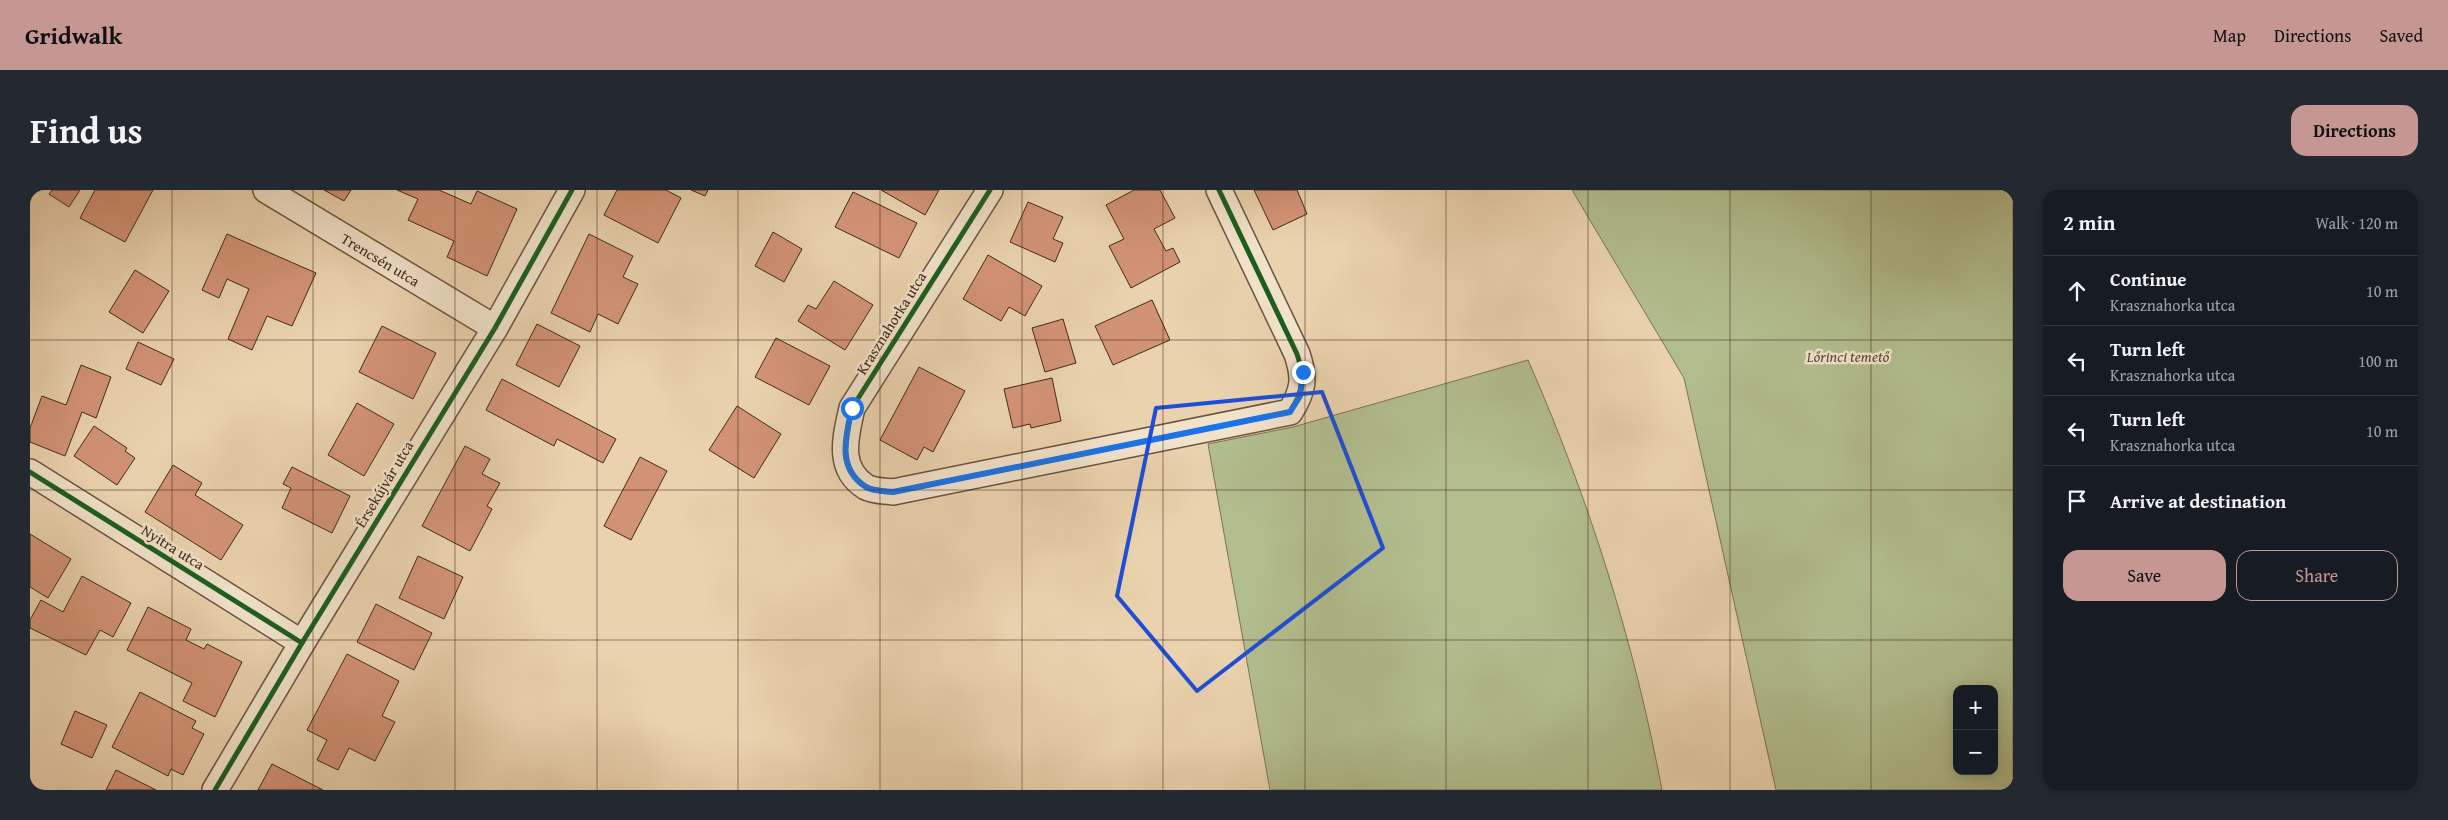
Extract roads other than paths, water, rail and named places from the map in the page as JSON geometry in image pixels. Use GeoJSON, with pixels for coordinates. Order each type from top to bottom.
{"type":"FeatureCollection","features":[{"type":"Feature","properties":{"kind":"street","name":"Trencsén utca"},"geometry":{"type":"LineString","coordinates":[[266,190],[495,328]]}},
{"type":"Feature","properties":{"kind":"street","name":"Érsekújvár utca"},"geometry":{"type":"LineString","coordinates":[[215,790],[302,643],[495,328],[572,190]]}},
{"type":"Feature","properties":{"kind":"street","name":"Krasznahorka utca"},"geometry":{"type":"LineString","coordinates":[[990,190],[852,408],[844,448],[851,471],[867,487],[893,492],[1290,412],[1300,396],[1303,372],[1297,354],[1219,190]]}},
{"type":"Feature","properties":{"kind":"street","name":"Nyitra utca"},"geometry":{"type":"LineString","coordinates":[[30,472],[302,643]]}},
{"type":"Feature","properties":{"kind":"park label","name":"Lőrinci temető"},"geometry":{"type":"Point","coordinates":[1848,356]}}]}
